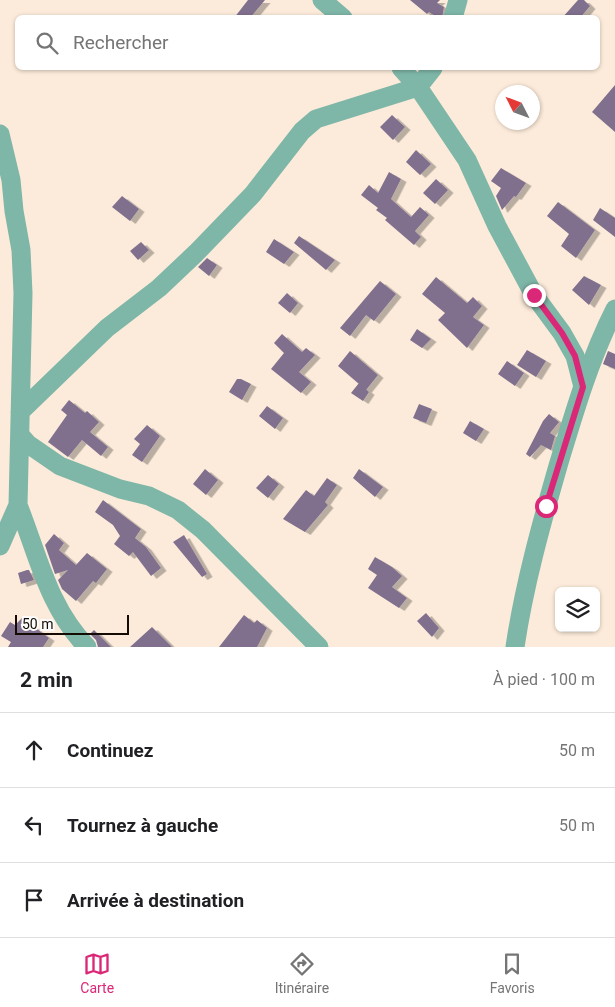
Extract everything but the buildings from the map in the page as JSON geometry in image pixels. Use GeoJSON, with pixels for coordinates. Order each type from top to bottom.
{"type":"FeatureCollection","features":[{"type":"Feature","properties":{"kind":"street"},"geometry":{"type":"LineString","coordinates":[[322,0],[340,15]]}},
{"type":"Feature","properties":{"kind":"street"},"geometry":{"type":"LineString","coordinates":[[454,15],[458,0]]}},
{"type":"Feature","properties":{"kind":"street"},"geometry":{"type":"LineString","coordinates":[[403,70],[418,87],[467,160],[498,226],[534,295],[562,333],[575,356],[583,387]]}},
{"type":"Feature","properties":{"kind":"street"},"geometry":{"type":"LineString","coordinates":[[20,412],[107,328],[159,288],[196,253],[253,194],[302,131],[316,119],[418,87],[431,70]]}},
{"type":"Feature","properties":{"kind":"street"},"geometry":{"type":"LineString","coordinates":[[0,134],[11,180],[14,212],[21,250],[23,293],[18,505],[0,546]]}},
{"type":"Feature","properties":{"kind":"street"},"geometry":{"type":"LineString","coordinates":[[516,647],[520,616],[546,506],[600,338],[615,309]]}},
{"type":"Feature","properties":{"kind":"street"},"geometry":{"type":"LineString","coordinates":[[20,435],[28,444],[60,466],[120,489],[150,496],[178,510],[203,530],[319,647]]}},
{"type":"Feature","properties":{"kind":"street"},"geometry":{"type":"LineString","coordinates":[[18,505],[49,590],[62,616],[76,636],[87,647]]}},
{"type":"Feature","properties":{"kind":"route"},"geometry":{"type":"LineString","coordinates":[[534,295],[562,333],[575,356],[583,387],[546,506]]}}]}
